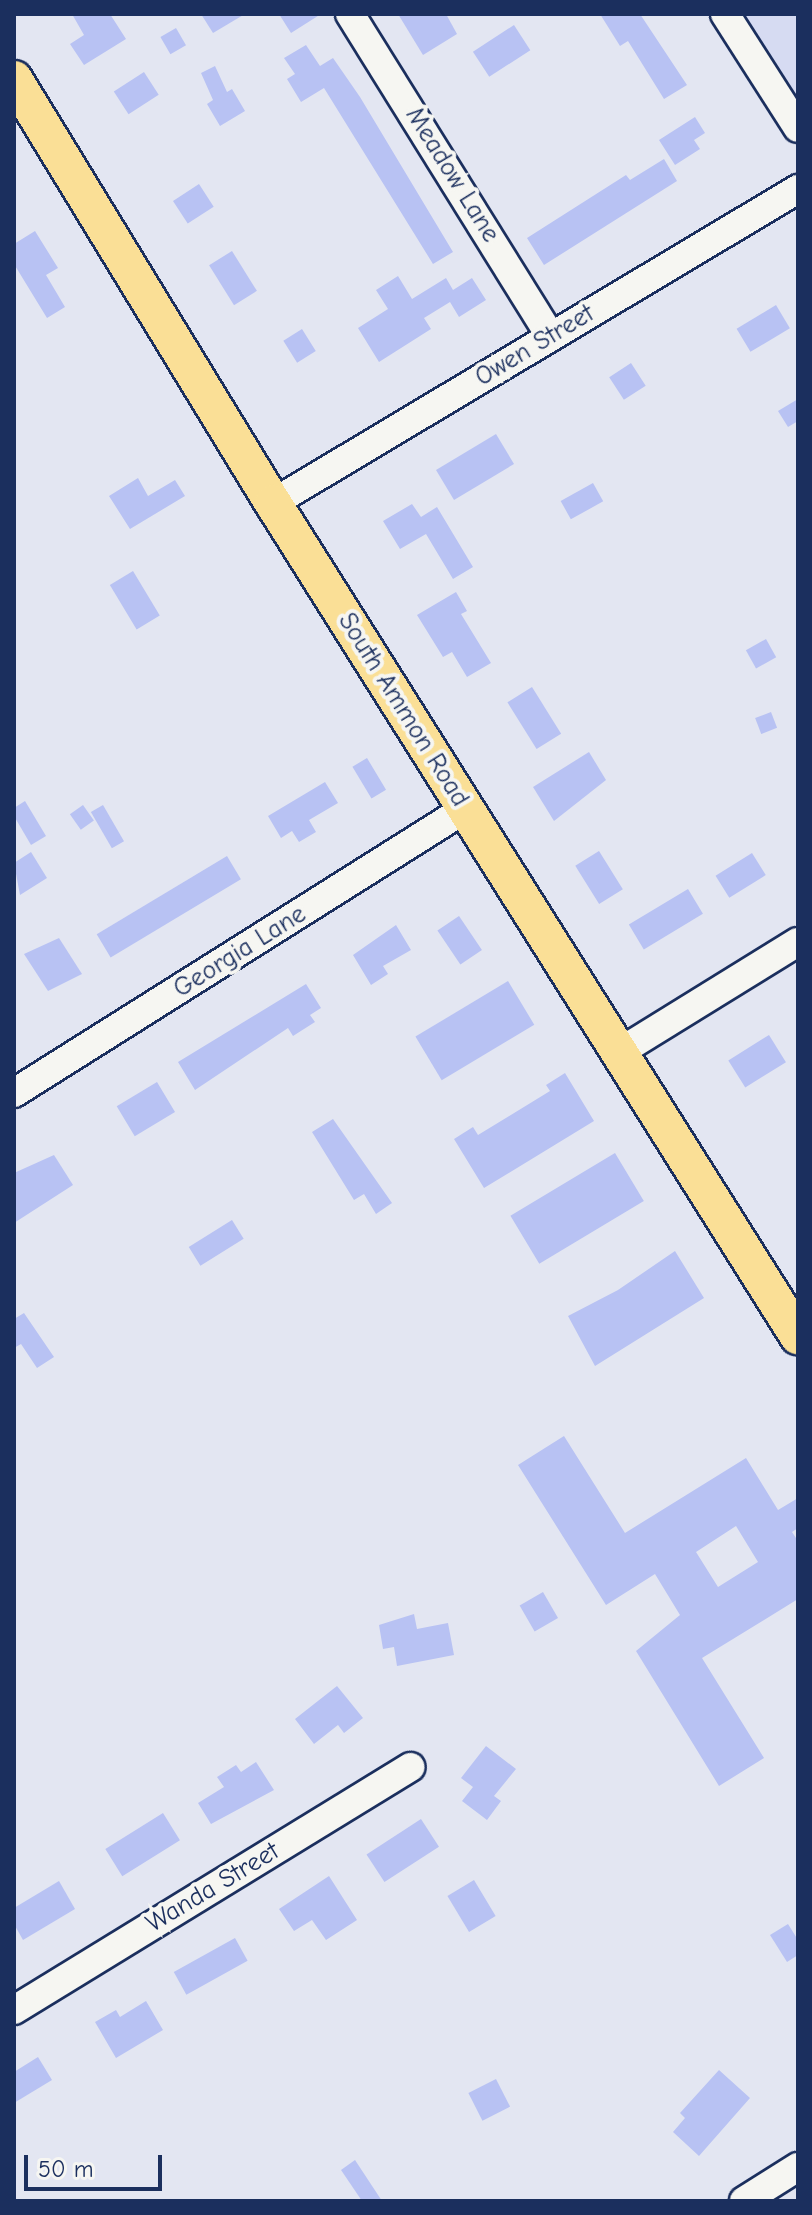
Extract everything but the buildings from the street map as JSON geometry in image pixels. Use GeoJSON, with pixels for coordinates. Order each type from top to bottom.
{"type":"FeatureCollection","features":[{"type":"Feature","properties":{"kind":"main road","name":"South Ammon Road"},"geometry":{"type":"LineString","coordinates":[[14,79],[273,503],[798,1336]]}},
{"type":"Feature","properties":{"kind":"street","name":"Meadow Lane"},"geometry":{"type":"LineString","coordinates":[[350,14],[551,337]]}},
{"type":"Feature","properties":{"kind":"street"},"geometry":{"type":"LineString","coordinates":[[725,14],[798,128]]}},
{"type":"Feature","properties":{"kind":"street","name":"Owen Street"},"geometry":{"type":"LineString","coordinates":[[273,503],[798,189]]}},
{"type":"Feature","properties":{"kind":"street","name":"Georgia Lane"},"geometry":{"type":"LineString","coordinates":[[14,1093],[465,809]]}},
{"type":"Feature","properties":{"kind":"street"},"geometry":{"type":"LineString","coordinates":[[618,1053],[798,942]]}},
{"type":"Feature","properties":{"kind":"street","name":"Wanda Street"},"geometry":{"type":"LineString","coordinates":[[14,2010],[411,1767]]}},
{"type":"Feature","properties":{"kind":"street"},"geometry":{"type":"LineString","coordinates":[[744,2201],[798,2167]]}},
{"type":"Feature","properties":{"kind":"shaded area"},"geometry":{"type":"Polygon","coordinates":[[[725,14],[798,14],[798,128],[725,14]]]}}]}
